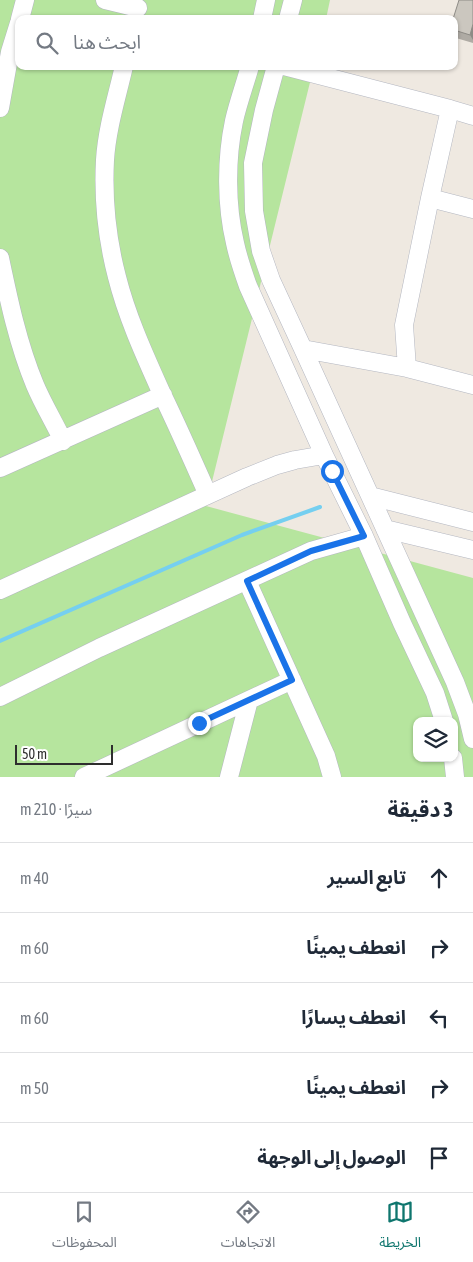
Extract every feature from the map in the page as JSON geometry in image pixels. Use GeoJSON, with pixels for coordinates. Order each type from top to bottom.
{"type":"FeatureCollection","features":[{"type":"Feature","properties":{"kind":"street"},"geometry":{"type":"LineString","coordinates":[[21,15],[25,0]]}},
{"type":"Feature","properties":{"kind":"street"},"geometry":{"type":"LineString","coordinates":[[105,0],[138,9]]}},
{"type":"Feature","properties":{"kind":"street"},"geometry":{"type":"LineString","coordinates":[[263,15],[266,0]]}},
{"type":"Feature","properties":{"kind":"street"},"geometry":{"type":"LineString","coordinates":[[289,15],[293,0]]}},
{"type":"Feature","properties":{"kind":"street"},"geometry":{"type":"LineString","coordinates":[[0,108],[2,82],[15,36]]}},
{"type":"Feature","properties":{"kind":"street"},"geometry":{"type":"LineString","coordinates":[[123,70],[108,133],[106,159],[105,188],[110,243],[117,277],[140,344],[208,495]]}},
{"type":"Feature","properties":{"kind":"street"},"geometry":{"type":"LineString","coordinates":[[249,70],[234,121],[230,150],[228,190],[234,241],[248,286],[324,455],[364,536],[434,693],[443,717]]}},
{"type":"Feature","properties":{"kind":"street"},"geometry":{"type":"LineString","coordinates":[[275,70],[253,163],[254,211],[261,251],[271,280],[304,348],[455,682],[468,702],[468,714],[473,739]]}},
{"type":"Feature","properties":{"kind":"street"},"geometry":{"type":"LineString","coordinates":[[299,70],[473,116]]}},
{"type":"Feature","properties":{"kind":"street"},"geometry":{"type":"LineString","coordinates":[[408,368],[404,325],[450,110]]}},
{"type":"Feature","properties":{"kind":"street"},"geometry":{"type":"LineString","coordinates":[[430,198],[473,209]]}},
{"type":"Feature","properties":{"kind":"street"},"geometry":{"type":"LineString","coordinates":[[0,258],[16,330],[24,356],[35,385],[63,441]]}},
{"type":"Feature","properties":{"kind":"street"},"geometry":{"type":"LineString","coordinates":[[304,348],[408,368],[473,385]]}},
{"type":"Feature","properties":{"kind":"street"},"geometry":{"type":"LineString","coordinates":[[0,468],[163,395]]}},
{"type":"Feature","properties":{"kind":"street"},"geometry":{"type":"LineString","coordinates":[[0,590],[247,477],[277,465],[324,455]]}},
{"type":"Feature","properties":{"kind":"street"},"geometry":{"type":"LineString","coordinates":[[370,496],[473,522]]}},
{"type":"Feature","properties":{"kind":"street"},"geometry":{"type":"LineString","coordinates":[[385,528],[473,550]]}},
{"type":"Feature","properties":{"kind":"street"},"geometry":{"type":"LineString","coordinates":[[0,697],[99,648],[311,551],[364,536]]}},
{"type":"Feature","properties":{"kind":"street"},"geometry":{"type":"LineString","coordinates":[[247,581],[326,756],[332,777]]}},
{"type":"Feature","properties":{"kind":"street"},"geometry":{"type":"LineString","coordinates":[[84,777],[292,680]]}},
{"type":"Feature","properties":{"kind":"street"},"geometry":{"type":"LineString","coordinates":[[229,777],[249,700]]}},
{"type":"Feature","properties":{"kind":"street"},"geometry":{"type":"LineString","coordinates":[[118,777],[123,758]]}},
{"type":"Feature","properties":{"kind":"street"},"geometry":{"type":"LineString","coordinates":[[453,762],[455,777]]}},
{"type":"Feature","properties":{"kind":"green space"},"geometry":{"type":"Polygon","coordinates":[[[0,0],[330,0],[327,15],[15,15],[15,70],[313,70],[206,506],[473,578],[473,777],[0,777],[0,0]]]}},
{"type":"Feature","properties":{"kind":"building"},"geometry":{"type":"Polygon","coordinates":[[[459,0],[473,0],[473,24],[470,35],[458,31],[458,15],[454,15],[459,0]]]}},
{"type":"Feature","properties":{"kind":"waterway"},"geometry":{"type":"LineString","coordinates":[[0,641],[242,535],[320,507]]}},
{"type":"Feature","properties":{"kind":"route"},"geometry":{"type":"LineString","coordinates":[[199,723],[292,680],[247,581],[311,551],[364,536],[332,471]]}}]}
